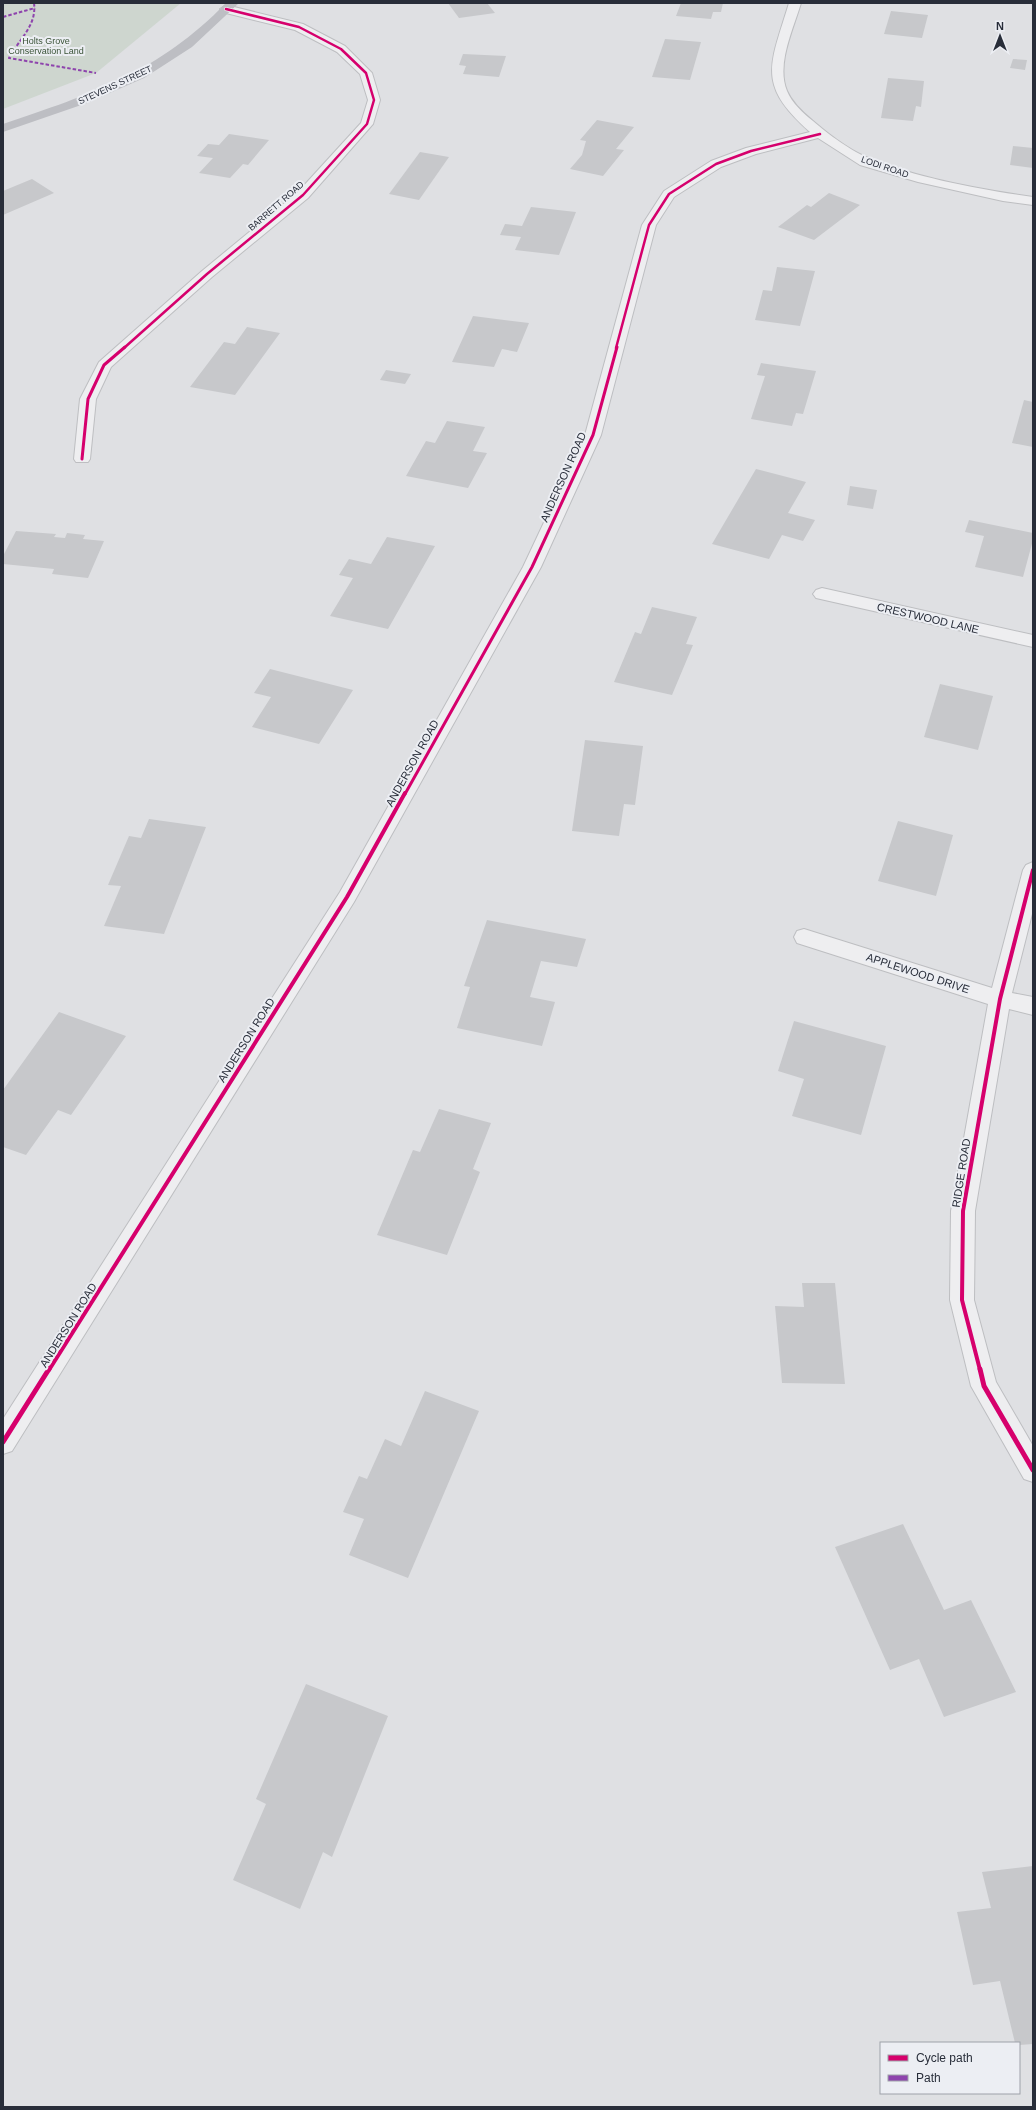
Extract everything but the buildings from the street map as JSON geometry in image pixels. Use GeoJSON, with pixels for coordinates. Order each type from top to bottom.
{"type":"FeatureCollection","features":[{"type":"Feature","properties":{"kind":"street","name":"LODI ROAD"},"geometry":{"type":"LineString","coordinates":[[796,3],[777,64],[781,92],[795,112],[820,134],[864,162],[918,178],[1003,197],[1033,201]]}},
{"type":"Feature","properties":{"kind":"street","name":"STEVENS STREET"},"geometry":{"type":"LineString","coordinates":[[3,128],[70,106],[158,65],[194,39],[230,6]]}},
{"type":"Feature","properties":{"kind":"street","name":"BARRETT ROAD"},"geometry":{"type":"LineString","coordinates":[[82,459],[88,399],[104,365],[207,274],[304,195],[367,124],[374,100],[366,73],[341,49],[300,27],[230,6]]}},
{"type":"Feature","properties":{"kind":"street","name":"ANDERSON ROAD"},"geometry":{"type":"LineString","coordinates":[[3,1442],[347,897],[532,567],[593,435],[649,225],[669,194],[716,164],[751,151],[820,134]]}},
{"type":"Feature","properties":{"kind":"street","name":"CRESTWOOD LANE"},"geometry":{"type":"LineString","coordinates":[[822,594],[1033,641]]}},
{"type":"Feature","properties":{"kind":"street","name":"RIDGE ROAD"},"geometry":{"type":"LineString","coordinates":[[1033,870],[1000,999],[963,1211],[962,1300],[984,1386],[1033,1470]]}},
{"type":"Feature","properties":{"kind":"street","name":"APPLEWOOD DRIVE"},"geometry":{"type":"LineString","coordinates":[[804,937],[1000,999],[1033,1006]]}},
{"type":"Feature","properties":{"kind":"green space","name":"Holts Grove Conservation Land"},"geometry":{"type":"Polygon","coordinates":[[[3,3],[181,3],[96,73],[3,109],[3,3]]]}},
{"type":"Feature","properties":{"kind":"marked path"},"geometry":{"type":"LineString","coordinates":[[34,3],[34,19],[31,26],[9,58],[96,73]]}},
{"type":"Feature","properties":{"kind":"marked path"},"geometry":{"type":"LineString","coordinates":[[3,17],[35,8]]}},
{"type":"Feature","properties":{"kind":"cycle path"},"geometry":{"type":"LineString","coordinates":[[82,459],[88,399],[104,365],[207,274],[303,195],[367,124],[374,100],[366,73],[341,49],[299,27],[226,9]]}},
{"type":"Feature","properties":{"kind":"cycle path"},"geometry":{"type":"LineString","coordinates":[[3,1442],[347,897],[532,567],[593,435],[649,225],[669,194],[716,164],[751,151],[820,134]]}},
{"type":"Feature","properties":{"kind":"cycle path"},"geometry":{"type":"LineString","coordinates":[[1033,870],[1000,999],[963,1211],[962,1300],[984,1386],[1033,1470]]}}]}
